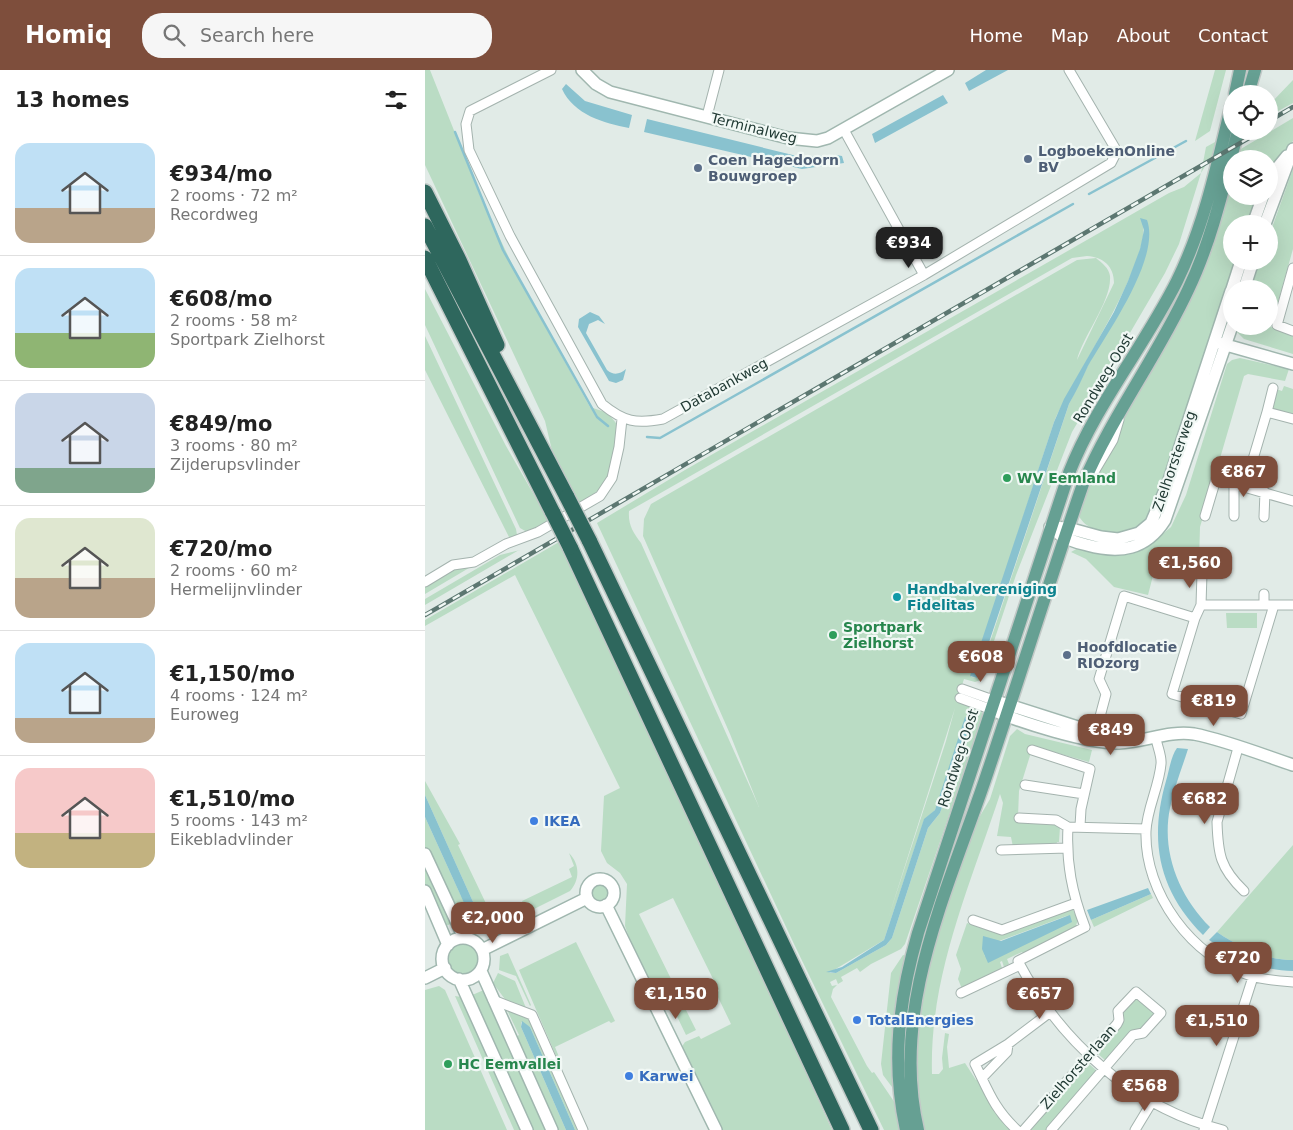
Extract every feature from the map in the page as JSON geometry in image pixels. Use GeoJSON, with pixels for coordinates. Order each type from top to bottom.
{"type":"FeatureCollection","features":[{"type":"Feature","properties":{"kind":"highway"},"geometry":{"type":"LineString","coordinates":[[425,192],[487,319],[525,416]]}},
{"type":"Feature","properties":{"kind":"highway"},"geometry":{"type":"LineString","coordinates":[[425,226],[589,540],[871,1130]]}},
{"type":"Feature","properties":{"kind":"highway"},"geometry":{"type":"LineString","coordinates":[[425,258],[570,547],[842,1130]]}},
{"type":"Feature","properties":{"kind":"main road"},"geometry":{"type":"LineString","coordinates":[[1237,85],[1241,70]]}},
{"type":"Feature","properties":{"kind":"main road"},"geometry":{"type":"LineString","coordinates":[[1251,85],[1255,70]]}},
{"type":"Feature","properties":{"kind":"main road","name":"Rondweg-Oost"},"geometry":{"type":"LineString","coordinates":[[906,1130],[897,1074],[899,1017],[903,988],[918,933],[1050,527],[1084,439],[1101,406],[1164,306],[1192,247],[1205,209],[1223,138]]}},
{"type":"Feature","properties":{"kind":"main road"},"geometry":{"type":"LineString","coordinates":[[918,1130],[910,1057],[911,1030],[921,978],[944,900],[1081,492],[1097,452],[1120,408],[1175,316],[1197,270],[1217,214],[1236,140]]}},
{"type":"Feature","properties":{"kind":"street"},"geometry":{"type":"LineString","coordinates":[[425,582],[453,565],[474,562],[506,544],[538,532],[600,496],[612,478],[619,447],[622,419],[602,404],[510,236],[469,150],[466,124],[470,111],[551,70]]}},
{"type":"Feature","properties":{"kind":"street","name":"Terminalweg"},"geometry":{"type":"LineString","coordinates":[[582,70],[596,84],[610,92],[803,140],[817,141],[844,130],[948,70]]}},
{"type":"Feature","properties":{"kind":"street"},"geometry":{"type":"LineString","coordinates":[[707,116],[719,70]]}},
{"type":"Feature","properties":{"kind":"street","name":"Databankweg"},"geometry":{"type":"LineString","coordinates":[[622,419],[647,422],[663,419],[924,275],[1111,163],[1115,155],[1115,148],[1069,70]]}},
{"type":"Feature","properties":{"kind":"street"},"geometry":{"type":"LineString","coordinates":[[844,130],[924,275]]}},
{"type":"Feature","properties":{"kind":"street"},"geometry":{"type":"LineString","coordinates":[[1278,167],[1293,149]]}},
{"type":"Feature","properties":{"kind":"street"},"geometry":{"type":"LineString","coordinates":[[1268,215],[1293,149]]}},
{"type":"Feature","properties":{"kind":"street"},"geometry":{"type":"LineString","coordinates":[[1293,268],[1277,325],[1293,330]]}},
{"type":"Feature","properties":{"kind":"street","name":"Zielhorsterweg"},"geometry":{"type":"LineString","coordinates":[[1050,527],[1101,549],[1120,550],[1139,545],[1157,532],[1169,508],[1223,330]]}},
{"type":"Feature","properties":{"kind":"street","name":"Zielhorsterweg"},"geometry":{"type":"LineString","coordinates":[[1220,343],[1226,335]]}},
{"type":"Feature","properties":{"kind":"street"},"geometry":{"type":"LineString","coordinates":[[1220,343],[1293,364]]}},
{"type":"Feature","properties":{"kind":"street"},"geometry":{"type":"LineString","coordinates":[[1245,486],[1273,388]]}},
{"type":"Feature","properties":{"kind":"street"},"geometry":{"type":"LineString","coordinates":[[1267,412],[1293,419]]}},
{"type":"Feature","properties":{"kind":"street"},"geometry":{"type":"LineString","coordinates":[[1205,516],[1216,479],[1293,501]]}},
{"type":"Feature","properties":{"kind":"street"},"geometry":{"type":"LineString","coordinates":[[1234,516],[1235,483]]}},
{"type":"Feature","properties":{"kind":"street"},"geometry":{"type":"LineString","coordinates":[[1264,516],[1265,492]]}},
{"type":"Feature","properties":{"kind":"street"},"geometry":{"type":"LineString","coordinates":[[1202,573],[1201,605],[1195,618],[1172,694],[1241,714],[1274,605]]}},
{"type":"Feature","properties":{"kind":"street"},"geometry":{"type":"LineString","coordinates":[[1264,594],[1264,605]]}},
{"type":"Feature","properties":{"kind":"street"},"geometry":{"type":"LineString","coordinates":[[1094,736],[1107,694],[1099,679],[1124,596],[1195,618]]}},
{"type":"Feature","properties":{"kind":"street"},"geometry":{"type":"LineString","coordinates":[[1201,605],[1293,605]]}},
{"type":"Feature","properties":{"kind":"street"},"geometry":{"type":"LineString","coordinates":[[961,694],[1008,711],[1094,736],[1130,742],[1176,734],[1195,734],[1293,765]]}},
{"type":"Feature","properties":{"kind":"street"},"geometry":{"type":"LineString","coordinates":[[1156,738],[1161,763],[1146,829],[1148,858],[1161,896],[1178,924],[1199,944],[1223,962],[1253,977],[1293,982]]}},
{"type":"Feature","properties":{"kind":"street"},"geometry":{"type":"LineString","coordinates":[[1238,748],[1217,828],[1221,863],[1233,880],[1244,891]]}},
{"type":"Feature","properties":{"kind":"street"},"geometry":{"type":"LineString","coordinates":[[1032,750],[1090,769],[1081,809],[1080,826]]}},
{"type":"Feature","properties":{"kind":"street"},"geometry":{"type":"LineString","coordinates":[[1025,786],[1084,794]]}},
{"type":"Feature","properties":{"kind":"street"},"geometry":{"type":"LineString","coordinates":[[1019,818],[1056,820],[1068,827],[1146,829]]}},
{"type":"Feature","properties":{"kind":"street"},"geometry":{"type":"LineString","coordinates":[[1068,827],[1069,875],[1085,926],[1018,961],[1049,1013],[1089,1055],[1152,1102],[1204,1128],[1223,1130]]}},
{"type":"Feature","properties":{"kind":"street"},"geometry":{"type":"LineString","coordinates":[[1001,850],[1067,848]]}},
{"type":"Feature","properties":{"kind":"street"},"geometry":{"type":"LineString","coordinates":[[425,854],[464,938]]}},
{"type":"Feature","properties":{"kind":"street"},"geometry":{"type":"LineString","coordinates":[[597,879],[610,883],[613,889],[612,900],[606,905],[595,906],[587,898],[586,891],[589,884],[597,879]]}},
{"type":"Feature","properties":{"kind":"street"},"geometry":{"type":"LineString","coordinates":[[425,891],[448,945]]}},
{"type":"Feature","properties":{"kind":"street"},"geometry":{"type":"LineString","coordinates":[[482,950],[587,898]]}},
{"type":"Feature","properties":{"kind":"street"},"geometry":{"type":"LineString","coordinates":[[973,920],[1002,930],[1076,902]]}},
{"type":"Feature","properties":{"kind":"street"},"geometry":{"type":"LineString","coordinates":[[606,905],[715,1130]]}},
{"type":"Feature","properties":{"kind":"street"},"geometry":{"type":"LineString","coordinates":[[464,938],[475,942],[482,950],[484,961],[481,971],[472,978],[459,979],[451,976],[445,968],[443,957],[448,945],[464,938]]}},
{"type":"Feature","properties":{"kind":"street"},"geometry":{"type":"LineString","coordinates":[[961,993],[1020,964]]}},
{"type":"Feature","properties":{"kind":"street"},"geometry":{"type":"LineString","coordinates":[[425,978],[445,968]]}},
{"type":"Feature","properties":{"kind":"street"},"geometry":{"type":"LineString","coordinates":[[481,971],[552,1130]]}},
{"type":"Feature","properties":{"kind":"street"},"geometry":{"type":"LineString","coordinates":[[1204,1128],[1253,977]]}},
{"type":"Feature","properties":{"kind":"street"},"geometry":{"type":"LineString","coordinates":[[459,979],[527,1130]]}},
{"type":"Feature","properties":{"kind":"street","name":"Zielhorsterlaan"},"geometry":{"type":"LineString","coordinates":[[1024,1130],[1119,1020],[1118,1011],[1136,992],[1161,1013],[1143,1033],[1133,1035],[1051,1130]]}},
{"type":"Feature","properties":{"kind":"street"},"geometry":{"type":"LineString","coordinates":[[493,1000],[532,1015],[583,1130]]}},
{"type":"Feature","properties":{"kind":"street"},"geometry":{"type":"LineString","coordinates":[[1017,1130],[1001,1116],[975,1064],[1008,1044],[1049,1013]]}},
{"type":"Feature","properties":{"kind":"street"},"geometry":{"type":"LineString","coordinates":[[982,1078],[1007,1052],[1008,1044]]}},
{"type":"Feature","properties":{"kind":"street"},"geometry":{"type":"LineString","coordinates":[[1135,1130],[1152,1102]]}},
{"type":"Feature","properties":{"kind":"green space"},"geometry":{"type":"Polygon","coordinates":[[[425,70],[430,70],[482,201],[521,283],[590,407],[608,413],[619,427],[609,475],[597,492],[573,509],[559,480],[545,421],[425,165],[425,70]]]}},
{"type":"Feature","properties":{"kind":"green space"},"geometry":{"type":"Polygon","coordinates":[[[1215,70],[1226,70],[1210,131],[1195,141],[1215,70]]]}},
{"type":"Feature","properties":{"kind":"green space"},"geometry":{"type":"Polygon","coordinates":[[[1293,80],[1293,103],[1278,111],[1278,96],[1293,80]]]}},
{"type":"Feature","properties":{"kind":"green space"},"geometry":{"type":"Polygon","coordinates":[[[1293,118],[1293,141],[1278,162],[1278,150],[1239,150],[1256,140],[1278,140],[1278,127],[1293,118]]]}},
{"type":"Feature","properties":{"kind":"green space"},"geometry":{"type":"Polygon","coordinates":[[[1223,138],[1223,140],[1231,140],[1228,148],[1210,158],[1201,173],[1206,147],[1223,138]]]}},
{"type":"Feature","properties":{"kind":"green space"},"geometry":{"type":"Polygon","coordinates":[[[1293,169],[1293,249],[1278,302],[1278,280],[1254,280],[1257,270],[1278,270],[1277,215],[1293,169]]]}},
{"type":"Feature","properties":{"kind":"green space","name":"Sportpark Zielhorst"},"geometry":{"type":"Polygon","coordinates":[[[1201,173],[1179,244],[1165,273],[1072,432],[1016,575],[981,680],[975,682],[964,679],[957,701],[981,710],[983,716],[905,944],[901,949],[871,964],[860,972],[857,968],[841,977],[843,981],[838,984],[836,979],[830,982],[832,986],[837,985],[833,989],[831,997],[867,1066],[872,1073],[874,1072],[895,1103],[900,1130],[884,1130],[794,944],[597,523],[685,470],[1169,193],[1184,187],[1201,173]],[[1143,223],[1142,241],[1135,265],[1123,292],[1054,422],[971,677],[978,678],[1069,404],[1148,244],[1143,223]],[[1087,256],[1072,258],[629,511],[629,520],[632,528],[641,543],[759,807],[730,734],[643,536],[644,519],[651,504],[1077,260],[1096,258],[1108,271],[1110,276],[1109,286],[1102,308],[1114,283],[1112,272],[1103,260],[1098,258],[1087,256]],[[1102,308],[1080,351],[1077,360],[1102,308]],[[955,708],[889,916],[946,741],[955,708]],[[970,719],[935,810],[924,820],[884,940],[829,973],[836,973],[886,945],[892,938],[928,828],[940,813],[970,719]]]}},
{"type":"Feature","properties":{"kind":"green space"},"geometry":{"type":"Polygon","coordinates":[[[1225,205],[1256,205],[1253,215],[1223,215],[1223,270],[1235,270],[1232,280],[1223,280],[1223,306],[1153,514],[1139,527],[1127,532],[1112,533],[1096,530],[1083,522],[1079,516],[1094,468],[1120,419],[1185,311],[1194,293],[1225,205]]]}},
{"type":"Feature","properties":{"kind":"green space"},"geometry":{"type":"Polygon","coordinates":[[[425,289],[506,446],[550,523],[527,532],[520,528],[425,325],[425,289]]]}},
{"type":"Feature","properties":{"kind":"green space"},"geometry":{"type":"Polygon","coordinates":[[[1278,329],[1293,334],[1293,354],[1244,339],[1240,335],[1278,335],[1278,329]]]}},
{"type":"Feature","properties":{"kind":"green space"},"geometry":{"type":"Polygon","coordinates":[[[425,336],[516,529],[517,535],[510,539],[425,370],[425,336]]]}},
{"type":"Feature","properties":{"kind":"green space"},"geometry":{"type":"Polygon","coordinates":[[[1240,358],[1289,369],[1285,381],[1248,374],[1244,376],[1200,527],[1199,561],[1177,556],[1164,558],[1155,568],[1148,595],[1114,587],[1086,559],[1071,552],[1080,547],[1116,556],[1131,554],[1145,549],[1171,527],[1186,495],[1227,364],[1232,360],[1240,358]]]}},
{"type":"Feature","properties":{"kind":"green space"},"geometry":{"type":"Polygon","coordinates":[[[1284,386],[1293,389],[1293,415],[1270,409],[1276,389],[1282,391],[1284,386]]]}},
{"type":"Feature","properties":{"kind":"green space"},"geometry":{"type":"Polygon","coordinates":[[[559,542],[699,838],[832,1130],[721,1130],[681,1048],[685,1042],[699,1036],[701,1039],[731,1024],[716,993],[719,991],[673,898],[639,914],[675,987],[659,995],[655,994],[636,957],[625,926],[627,884],[620,873],[607,863],[601,851],[604,796],[620,788],[515,575],[425,626],[425,620],[559,542]]]}},
{"type":"Feature","properties":{"kind":"green space"},"geometry":{"type":"Polygon","coordinates":[[[518,550],[425,605],[425,599],[500,555],[518,550]]]}},
{"type":"Feature","properties":{"kind":"green space"},"geometry":{"type":"Polygon","coordinates":[[[474,565],[425,594],[425,584],[455,567],[474,565]]]}},
{"type":"Feature","properties":{"kind":"green space"},"geometry":{"type":"Polygon","coordinates":[[[1226,613],[1257,613],[1257,628],[1227,628],[1226,613]]]}},
{"type":"Feature","properties":{"kind":"green space"},"geometry":{"type":"Polygon","coordinates":[[[1017,729],[1025,734],[1092,750],[1089,762],[1033,746],[1019,791],[1018,816],[1015,816],[1015,820],[1055,822],[1060,827],[1059,842],[1056,845],[1013,847],[1011,837],[997,836],[1003,803],[1000,794],[965,897],[944,967],[937,1002],[932,1074],[939,1074],[943,1069],[942,1058],[945,1033],[949,1034],[947,1047],[949,1068],[965,1063],[976,1080],[981,1078],[988,1100],[1013,1130],[922,1130],[915,1065],[922,987],[961,862],[980,816],[990,799],[1010,736],[1017,729]]]}},
{"type":"Feature","properties":{"kind":"green space"},"geometry":{"type":"Polygon","coordinates":[[[425,781],[460,844],[458,845],[492,916],[478,924],[462,921],[425,850],[425,817],[461,896],[473,902],[425,795],[425,781]]]}},
{"type":"Feature","properties":{"kind":"green space"},"geometry":{"type":"Polygon","coordinates":[[[1293,845],[1293,960],[1272,958],[1253,952],[1217,932],[1293,845]]]}},
{"type":"Feature","properties":{"kind":"green space"},"geometry":{"type":"Polygon","coordinates":[[[569,853],[577,867],[576,882],[570,891],[500,926],[497,925],[498,922],[525,908],[522,901],[572,877],[569,869],[574,866],[569,853]]]}},
{"type":"Feature","properties":{"kind":"green space"},"geometry":{"type":"Polygon","coordinates":[[[425,859],[453,923],[443,927],[425,886],[425,859]]]}},
{"type":"Feature","properties":{"kind":"green space"},"geometry":{"type":"Polygon","coordinates":[[[599,883],[607,888],[608,892],[603,900],[599,901],[591,896],[590,892],[595,884],[599,883]]]}},
{"type":"Feature","properties":{"kind":"green space"},"geometry":{"type":"Polygon","coordinates":[[[1151,894],[1153,898],[1094,927],[1091,920],[1151,894]]]}},
{"type":"Feature","properties":{"kind":"green space"},"geometry":{"type":"Polygon","coordinates":[[[1072,908],[1078,920],[1075,928],[1024,954],[1022,952],[1007,959],[1009,964],[1004,967],[1002,961],[1000,962],[1002,968],[962,989],[958,979],[961,969],[956,955],[967,923],[1002,934],[1072,908]],[[1069,915],[999,941],[984,956],[1069,915]]]}},
{"type":"Feature","properties":{"kind":"green space"},"geometry":{"type":"Polygon","coordinates":[[[576,942],[615,1021],[611,1023],[609,1021],[555,1047],[559,1057],[557,1058],[519,970],[576,942]]]}},
{"type":"Feature","properties":{"kind":"green space"},"geometry":{"type":"Polygon","coordinates":[[[463,943],[469,944],[474,948],[478,953],[478,965],[474,970],[469,974],[463,975],[457,974],[452,970],[448,965],[447,959],[448,953],[452,948],[457,944],[463,943]]]}},
{"type":"Feature","properties":{"kind":"green space"},"geometry":{"type":"Polygon","coordinates":[[[508,953],[530,1006],[516,976],[499,970],[500,956],[508,953]]]}},
{"type":"Feature","properties":{"kind":"green space"},"geometry":{"type":"Polygon","coordinates":[[[903,955],[907,956],[895,1091],[883,1075],[881,1064],[891,973],[903,955]]]}},
{"type":"Feature","properties":{"kind":"green space"},"geometry":{"type":"Polygon","coordinates":[[[498,973],[515,981],[526,1008],[507,1002],[493,983],[498,973]]]}},
{"type":"Feature","properties":{"kind":"green space","name":"HC Eemvallei"},"geometry":{"type":"Polygon","coordinates":[[[439,986],[445,990],[507,1130],[425,1130],[425,990],[439,986]]]}},
{"type":"Feature","properties":{"kind":"green space"},"geometry":{"type":"Polygon","coordinates":[[[486,989],[549,1130],[529,1130],[470,996],[486,989]]]}},
{"type":"Feature","properties":{"kind":"green space"},"geometry":{"type":"Polygon","coordinates":[[[1136,995],[1157,1014],[1107,1062],[1096,1052],[1136,995]]]}},
{"type":"Feature","properties":{"kind":"green space"},"geometry":{"type":"Polygon","coordinates":[[[455,996],[461,997],[524,1130],[514,1130],[455,996]]]}},
{"type":"Feature","properties":{"kind":"green space"},"geometry":{"type":"Polygon","coordinates":[[[681,1000],[696,1030],[686,1035],[671,1004],[681,1000]]]}},
{"type":"Feature","properties":{"kind":"green space"},"geometry":{"type":"Polygon","coordinates":[[[506,1008],[530,1020],[580,1130],[575,1130],[530,1027],[521,1022],[521,1027],[566,1130],[554,1130],[516,1037],[519,1035],[506,1008]]]}},
{"type":"Feature","properties":{"kind":"green space"},"geometry":{"type":"Polygon","coordinates":[[[1087,1062],[1098,1072],[1047,1130],[1028,1130],[1087,1062]]]}},
{"type":"Feature","properties":{"kind":"water"},"geometry":{"type":"Polygon","coordinates":[[[986,70],[1008,70],[969,91],[965,83],[986,70]]]}},
{"type":"Feature","properties":{"kind":"water"},"geometry":{"type":"Polygon","coordinates":[[[566,84],[585,101],[632,115],[629,128],[600,120],[582,111],[567,98],[562,89],[566,84]]]}},
{"type":"Feature","properties":{"kind":"water"},"geometry":{"type":"Polygon","coordinates":[[[943,95],[948,103],[875,143],[872,134],[943,95]]]}},
{"type":"Feature","properties":{"kind":"water"},"geometry":{"type":"Polygon","coordinates":[[[647,119],[801,157],[842,156],[844,163],[802,169],[644,132],[647,119]]]}},
{"type":"Feature","properties":{"kind":"water"},"geometry":{"type":"Polygon","coordinates":[[[1140,218],[1147,220],[1149,236],[1146,254],[1139,274],[1130,295],[1088,366],[1069,404],[977,678],[970,676],[1054,422],[1064,399],[1114,312],[1140,249],[1144,230],[1140,218]]]}},
{"type":"Feature","properties":{"kind":"water"},"geometry":{"type":"Polygon","coordinates":[[[590,312],[599,316],[605,324],[598,320],[589,324],[586,333],[607,370],[617,374],[626,369],[623,380],[616,383],[609,381],[578,327],[579,319],[590,312]]]}},
{"type":"Feature","properties":{"kind":"water"},"geometry":{"type":"Polygon","coordinates":[[[965,717],[971,719],[968,730],[940,813],[928,828],[892,938],[886,945],[836,973],[826,972],[842,967],[884,940],[924,819],[935,810],[965,717]]]}},
{"type":"Feature","properties":{"kind":"water"},"geometry":{"type":"Polygon","coordinates":[[[1177,748],[1188,749],[1170,808],[1168,841],[1175,872],[1181,887],[1189,902],[1210,927],[1203,935],[1188,918],[1167,882],[1158,844],[1161,803],[1172,759],[1177,748]]]}},
{"type":"Feature","properties":{"kind":"water"},"geometry":{"type":"Polygon","coordinates":[[[425,795],[478,913],[473,917],[470,916],[425,817],[425,795]]]}},
{"type":"Feature","properties":{"kind":"water"},"geometry":{"type":"Polygon","coordinates":[[[1148,888],[1151,894],[1091,920],[1087,910],[1148,888]]]}},
{"type":"Feature","properties":{"kind":"water"},"geometry":{"type":"Polygon","coordinates":[[[1070,915],[1072,922],[988,963],[982,949],[983,936],[1001,941],[1070,915]]]}},
{"type":"Feature","properties":{"kind":"water"},"geometry":{"type":"Polygon","coordinates":[[[1217,932],[1253,952],[1272,958],[1293,960],[1293,971],[1259,966],[1228,952],[1209,940],[1217,932]]]}},
{"type":"Feature","properties":{"kind":"water"},"geometry":{"type":"Polygon","coordinates":[[[522,1021],[530,1027],[575,1130],[566,1130],[521,1027],[522,1021]]]}},
{"type":"Feature","properties":{"kind":"waterway"},"geometry":{"type":"LineString","coordinates":[[455,132],[503,250],[597,417],[608,426]]}},
{"type":"Feature","properties":{"kind":"waterway"},"geometry":{"type":"LineString","coordinates":[[1089,194],[1186,141]]}},
{"type":"Feature","properties":{"kind":"waterway"},"geometry":{"type":"LineString","coordinates":[[647,437],[660,438],[1073,204]]}},
{"type":"Feature","properties":{"kind":"railway"},"geometry":{"type":"LineString","coordinates":[[1278,116],[1293,107]]}},
{"type":"Feature","properties":{"kind":"railway"},"geometry":{"type":"LineString","coordinates":[[425,615],[1245,140]]}},
{"type":"Feature","properties":{"kind":"place","name":"LogboekenOnline BV"},"geometry":{"type":"Point","coordinates":[1028,159]}},
{"type":"Feature","properties":{"kind":"place","name":"Coen Hagedoorn Bouwgroep"},"geometry":{"type":"Point","coordinates":[698,168]}},
{"type":"Feature","properties":{"kind":"place","name":"WV Eemland"},"geometry":{"type":"Point","coordinates":[1007,478]}},
{"type":"Feature","properties":{"kind":"place","name":"Handbalvereniging Fidelitas"},"geometry":{"type":"Point","coordinates":[897,597]}},
{"type":"Feature","properties":{"kind":"place","name":"Sportpark Zielhorst"},"geometry":{"type":"Point","coordinates":[833,635]}},
{"type":"Feature","properties":{"kind":"place","name":"Hoofdlocatie RIOzorg"},"geometry":{"type":"Point","coordinates":[1067,655]}},
{"type":"Feature","properties":{"kind":"place","name":"IKEA"},"geometry":{"type":"Point","coordinates":[534,821]}},
{"type":"Feature","properties":{"kind":"place","name":"TotalEnergies"},"geometry":{"type":"Point","coordinates":[857,1020]}},
{"type":"Feature","properties":{"kind":"place","name":"HC Eemvallei"},"geometry":{"type":"Point","coordinates":[448,1064]}},
{"type":"Feature","properties":{"kind":"place","name":"Karwei"},"geometry":{"type":"Point","coordinates":[629,1076]}}]}
